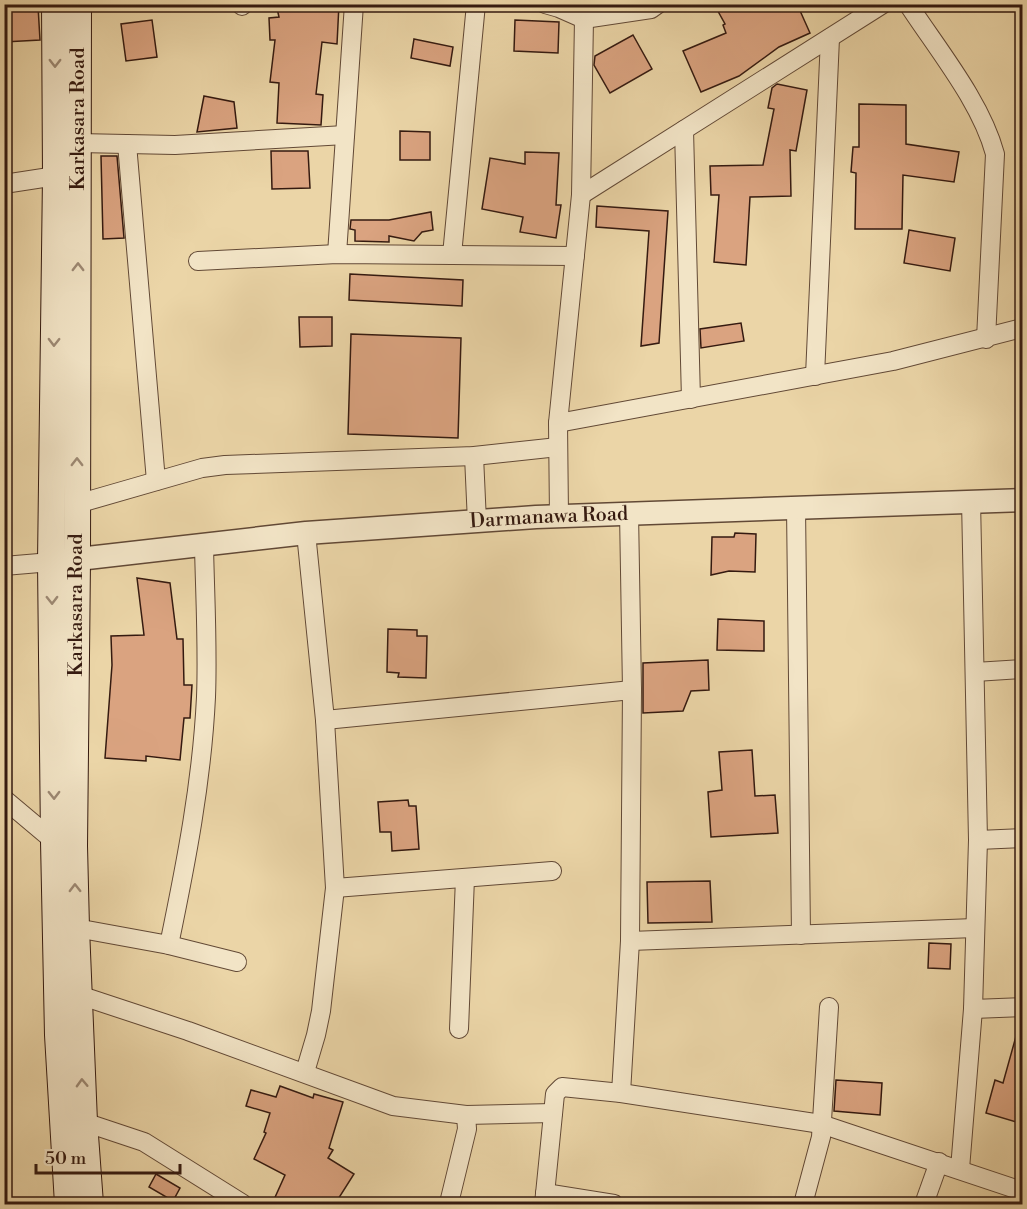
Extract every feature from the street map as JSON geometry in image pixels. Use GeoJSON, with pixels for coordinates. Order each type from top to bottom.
{"type":"FeatureCollection","features":[{"type":"Feature","properties":{"kind":"main road","name":"Karkasara Road"},"geometry":{"type":"LineString","coordinates":[[55,4],[56,176],[51,562],[54,841],[58,1035],[68,1204]]}},
{"type":"Feature","properties":{"kind":"main road","name":"Karkasara Road"},"geometry":{"type":"LineString","coordinates":[[78,4],[74,846],[84,1122],[90,1204]]}},
{"type":"Feature","properties":{"kind":"street"},"geometry":{"type":"LineString","coordinates":[[337,254],[354,4]]}},
{"type":"Feature","properties":{"kind":"street"},"geometry":{"type":"LineString","coordinates":[[452,255],[476,4]]}},
{"type":"Feature","properties":{"kind":"street"},"geometry":{"type":"LineString","coordinates":[[545,4],[584,20],[653,6]]}},
{"type":"Feature","properties":{"kind":"street"},"geometry":{"type":"LineString","coordinates":[[581,195],[883,4]]}},
{"type":"Feature","properties":{"kind":"street"},"geometry":{"type":"LineString","coordinates":[[908,4],[973,103],[990,136],[995,154],[986,339]]}},
{"type":"Feature","properties":{"kind":"street"},"geometry":{"type":"LineString","coordinates":[[559,516],[558,423],[581,195],[584,20]]}},
{"type":"Feature","properties":{"kind":"street"},"geometry":{"type":"LineString","coordinates":[[815,376],[830,38]]}},
{"type":"Feature","properties":{"kind":"street"},"geometry":{"type":"LineString","coordinates":[[684,130],[691,399]]}},
{"type":"Feature","properties":{"kind":"street"},"geometry":{"type":"LineString","coordinates":[[78,143],[175,145],[345,135]]}},
{"type":"Feature","properties":{"kind":"street"},"geometry":{"type":"LineString","coordinates":[[127,144],[156,481]]}},
{"type":"Feature","properties":{"kind":"street"},"geometry":{"type":"LineString","coordinates":[[4,184],[56,176]]}},
{"type":"Feature","properties":{"kind":"street"},"geometry":{"type":"LineString","coordinates":[[198,261],[337,254],[575,256]]}},
{"type":"Feature","properties":{"kind":"street"},"geometry":{"type":"LineString","coordinates":[[558,423],[892,361],[1020,330]]}},
{"type":"Feature","properties":{"kind":"street"},"geometry":{"type":"LineString","coordinates":[[77,504],[202,468],[225,465],[474,456],[558,447]]}},
{"type":"Feature","properties":{"kind":"street"},"geometry":{"type":"LineString","coordinates":[[474,456],[477,522]]}},
{"type":"Feature","properties":{"kind":"street","name":"Darmanawa Road"},"geometry":{"type":"LineString","coordinates":[[51,562],[306,534],[559,516],[1023,500]]}},
{"type":"Feature","properties":{"kind":"street"},"geometry":{"type":"LineString","coordinates":[[960,1169],[973,1010],[978,840],[971,501]]}},
{"type":"Feature","properties":{"kind":"street"},"geometry":{"type":"LineString","coordinates":[[796,507],[801,935]]}},
{"type":"Feature","properties":{"kind":"street"},"geometry":{"type":"LineString","coordinates":[[621,1093],[630,941],[632,690],[629,512]]}},
{"type":"Feature","properties":{"kind":"street"},"geometry":{"type":"LineString","coordinates":[[305,1072],[321,1011],[335,888],[325,720],[306,534]]}},
{"type":"Feature","properties":{"kind":"street"},"geometry":{"type":"LineString","coordinates":[[169,945],[192,834],[203,736],[206,686],[204,546]]}},
{"type":"Feature","properties":{"kind":"street"},"geometry":{"type":"LineString","coordinates":[[4,566],[51,562]]}},
{"type":"Feature","properties":{"kind":"street"},"geometry":{"type":"LineString","coordinates":[[975,672],[1023,669]]}},
{"type":"Feature","properties":{"kind":"street"},"geometry":{"type":"LineString","coordinates":[[325,720],[632,690]]}},
{"type":"Feature","properties":{"kind":"street"},"geometry":{"type":"LineString","coordinates":[[4,799],[54,841]]}},
{"type":"Feature","properties":{"kind":"street"},"geometry":{"type":"LineString","coordinates":[[978,840],[1023,838]]}},
{"type":"Feature","properties":{"kind":"street"},"geometry":{"type":"LineString","coordinates":[[335,888],[552,871]]}},
{"type":"Feature","properties":{"kind":"street"},"geometry":{"type":"LineString","coordinates":[[459,1029],[465,878]]}},
{"type":"Feature","properties":{"kind":"street"},"geometry":{"type":"LineString","coordinates":[[76,928],[169,945],[237,962]]}},
{"type":"Feature","properties":{"kind":"street"},"geometry":{"type":"LineString","coordinates":[[630,941],[975,928]]}},
{"type":"Feature","properties":{"kind":"street"},"geometry":{"type":"LineString","coordinates":[[79,995],[305,1072],[393,1106],[466,1115],[553,1113]]}},
{"type":"Feature","properties":{"kind":"street"},"geometry":{"type":"LineString","coordinates":[[803,1204],[821,1137],[829,1007]]}},
{"type":"Feature","properties":{"kind":"street"},"geometry":{"type":"LineString","coordinates":[[973,1010],[1023,1007]]}},
{"type":"Feature","properties":{"kind":"street"},"geometry":{"type":"LineString","coordinates":[[614,1204],[545,1199],[555,1094],[562,1087],[621,1093],[821,1124],[1023,1191]]}},
{"type":"Feature","properties":{"kind":"street"},"geometry":{"type":"LineString","coordinates":[[449,1203],[467,1130],[466,1115]]}},
{"type":"Feature","properties":{"kind":"street"},"geometry":{"type":"LineString","coordinates":[[84,1122],[144,1142],[243,1204]]}},
{"type":"Feature","properties":{"kind":"street"},"geometry":{"type":"LineString","coordinates":[[924,1204],[939,1162]]}},
{"type":"Feature","properties":{"kind":"building"},"geometry":{"type":"Polygon","coordinates":[[[276,4],[339,4],[337,44],[322,42],[316,94],[323,95],[321,125],[277,123],[279,83],[270,82],[275,40],[270,40],[269,18],[279,17],[276,4]]]}},
{"type":"Feature","properties":{"kind":"building"},"geometry":{"type":"Polygon","coordinates":[[[714,4],[797,4],[810,33],[779,47],[739,76],[701,92],[683,51],[726,33],[723,25],[725,24],[714,4]]]}},
{"type":"Feature","properties":{"kind":"building"},"geometry":{"type":"Polygon","coordinates":[[[38,6],[40,40],[4,42],[4,8],[38,6]]]}},
{"type":"Feature","properties":{"kind":"building"},"geometry":{"type":"Polygon","coordinates":[[[152,20],[157,57],[126,61],[121,24],[152,20]]]}},
{"type":"Feature","properties":{"kind":"building"},"geometry":{"type":"Polygon","coordinates":[[[515,20],[559,22],[558,53],[514,51],[515,20]]]}},
{"type":"Feature","properties":{"kind":"building"},"geometry":{"type":"Polygon","coordinates":[[[633,35],[652,69],[610,93],[594,65],[595,56],[633,35]]]}},
{"type":"Feature","properties":{"kind":"building"},"geometry":{"type":"Polygon","coordinates":[[[414,39],[453,47],[450,66],[411,58],[414,39]]]}},
{"type":"Feature","properties":{"kind":"building"},"geometry":{"type":"Polygon","coordinates":[[[777,84],[807,90],[796,151],[790,150],[791,196],[750,197],[746,265],[714,262],[719,195],[711,195],[710,166],[763,165],[774,109],[768,108],[772,88],[777,84]]]}},
{"type":"Feature","properties":{"kind":"building"},"geometry":{"type":"Polygon","coordinates":[[[204,96],[234,102],[237,128],[197,132],[204,96]]]}},
{"type":"Feature","properties":{"kind":"building"},"geometry":{"type":"Polygon","coordinates":[[[859,104],[906,105],[906,144],[959,152],[954,182],[903,175],[902,229],[855,229],[856,173],[851,172],[853,147],[859,147],[859,104]]]}},
{"type":"Feature","properties":{"kind":"building"},"geometry":{"type":"Polygon","coordinates":[[[400,131],[430,132],[430,160],[400,160],[400,131]]]}},
{"type":"Feature","properties":{"kind":"building"},"geometry":{"type":"Polygon","coordinates":[[[271,151],[308,151],[310,188],[272,189],[271,151]]]}},
{"type":"Feature","properties":{"kind":"building"},"geometry":{"type":"Polygon","coordinates":[[[525,152],[559,153],[556,205],[561,205],[556,238],[520,232],[523,217],[482,209],[490,158],[525,164],[525,152]]]}},
{"type":"Feature","properties":{"kind":"building"},"geometry":{"type":"Polygon","coordinates":[[[101,156],[117,156],[124,238],[103,239],[101,156]]]}},
{"type":"Feature","properties":{"kind":"building"},"geometry":{"type":"Polygon","coordinates":[[[597,206],[668,211],[659,343],[641,346],[649,231],[596,227],[597,206]]]}},
{"type":"Feature","properties":{"kind":"building"},"geometry":{"type":"Polygon","coordinates":[[[431,212],[433,230],[422,232],[414,241],[389,236],[389,242],[355,241],[355,230],[350,229],[351,220],[389,220],[431,212]]]}},
{"type":"Feature","properties":{"kind":"building"},"geometry":{"type":"Polygon","coordinates":[[[909,230],[955,238],[950,271],[904,263],[909,230]]]}},
{"type":"Feature","properties":{"kind":"building"},"geometry":{"type":"Polygon","coordinates":[[[350,274],[463,280],[462,306],[349,300],[350,274]]]}},
{"type":"Feature","properties":{"kind":"building"},"geometry":{"type":"Polygon","coordinates":[[[299,317],[332,317],[332,346],[300,347],[299,317]]]}},
{"type":"Feature","properties":{"kind":"building"},"geometry":{"type":"Polygon","coordinates":[[[741,323],[744,341],[701,348],[700,329],[741,323]]]}},
{"type":"Feature","properties":{"kind":"building"},"geometry":{"type":"Polygon","coordinates":[[[351,334],[461,338],[458,438],[348,434],[351,334]]]}},
{"type":"Feature","properties":{"kind":"building"},"geometry":{"type":"Polygon","coordinates":[[[735,533],[756,534],[755,572],[729,571],[711,575],[712,537],[734,537],[735,533]]]}},
{"type":"Feature","properties":{"kind":"building"},"geometry":{"type":"Polygon","coordinates":[[[137,578],[170,583],[177,639],[183,639],[184,685],[192,685],[190,718],[184,718],[180,760],[146,756],[146,761],[105,758],[112,665],[111,636],[144,635],[137,578]]]}},
{"type":"Feature","properties":{"kind":"building"},"geometry":{"type":"Polygon","coordinates":[[[718,619],[764,621],[764,651],[717,650],[718,619]]]}},
{"type":"Feature","properties":{"kind":"building"},"geometry":{"type":"Polygon","coordinates":[[[388,629],[417,630],[417,636],[427,636],[426,678],[398,677],[399,673],[387,672],[388,629]]]}},
{"type":"Feature","properties":{"kind":"building"},"geometry":{"type":"Polygon","coordinates":[[[708,660],[709,690],[691,691],[683,711],[643,713],[643,663],[708,660]]]}},
{"type":"Feature","properties":{"kind":"building"},"geometry":{"type":"Polygon","coordinates":[[[752,750],[755,796],[775,795],[778,833],[711,837],[708,792],[722,790],[719,752],[752,750]]]}},
{"type":"Feature","properties":{"kind":"building"},"geometry":{"type":"Polygon","coordinates":[[[408,800],[409,806],[416,806],[419,849],[392,851],[391,832],[380,832],[378,802],[408,800]]]}},
{"type":"Feature","properties":{"kind":"building"},"geometry":{"type":"Polygon","coordinates":[[[710,881],[712,922],[648,923],[647,882],[710,881]]]}},
{"type":"Feature","properties":{"kind":"building"},"geometry":{"type":"Polygon","coordinates":[[[929,943],[951,944],[950,969],[928,968],[929,943]]]}},
{"type":"Feature","properties":{"kind":"building"},"geometry":{"type":"Polygon","coordinates":[[[1018,1029],[1023,1030],[1023,1124],[986,1113],[995,1080],[1003,1083],[1018,1029]]]}},
{"type":"Feature","properties":{"kind":"building"},"geometry":{"type":"Polygon","coordinates":[[[836,1080],[882,1083],[880,1115],[834,1111],[836,1080]]]}},
{"type":"Feature","properties":{"kind":"building"},"geometry":{"type":"Polygon","coordinates":[[[280,1086],[313,1098],[314,1094],[343,1102],[329,1148],[333,1150],[328,1158],[354,1174],[335,1204],[272,1204],[285,1175],[254,1159],[266,1133],[264,1132],[270,1113],[246,1106],[251,1090],[276,1097],[280,1086]]]}},
{"type":"Feature","properties":{"kind":"building"},"geometry":{"type":"Polygon","coordinates":[[[156,1174],[180,1188],[173,1201],[149,1187],[156,1174]]]}}]}
